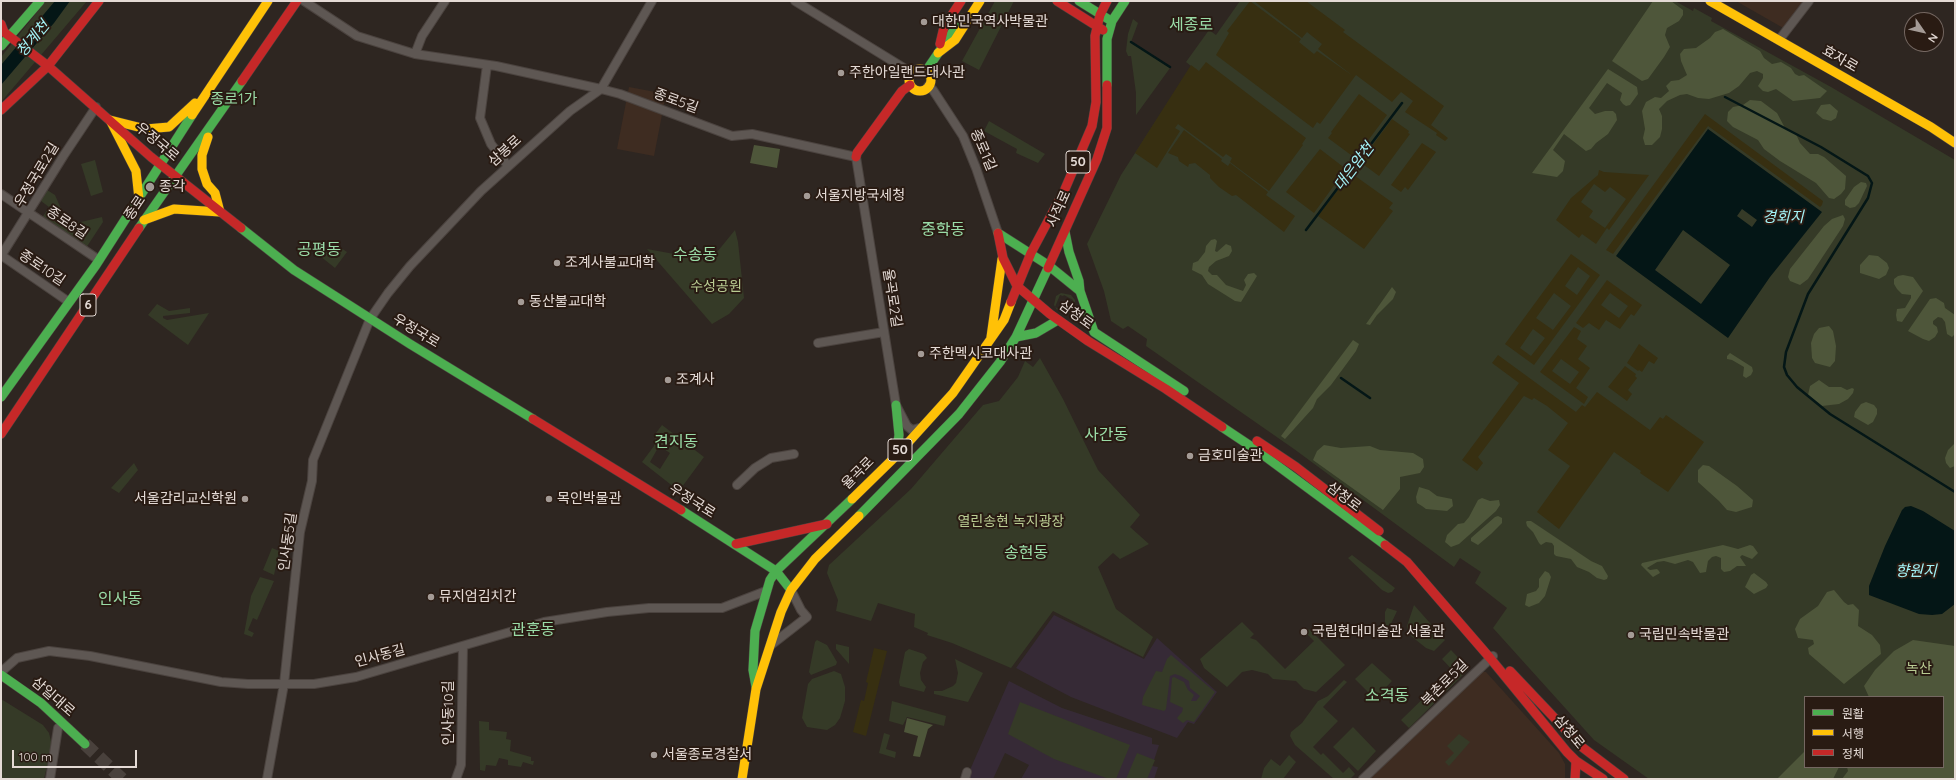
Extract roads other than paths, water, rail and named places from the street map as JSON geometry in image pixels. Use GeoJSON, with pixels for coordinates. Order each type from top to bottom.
{"type":"FeatureCollection","features":[{"type":"Feature","properties":{"kind":"main road"},"geometry":{"type":"LineString","coordinates":[[1,46],[6,33],[40,1]]}},
{"type":"Feature","properties":{"kind":"main road"},"geometry":{"type":"LineString","coordinates":[[1,110],[99,1]]}},
{"type":"Feature","properties":{"kind":"main road","name":"종로"},"geometry":{"type":"LineString","coordinates":[[1,397],[99,260],[203,97],[268,1]]}},
{"type":"Feature","properties":{"kind":"main road","name":"종로"},"geometry":{"type":"LineString","coordinates":[[1,434],[144,220],[297,1]]}},
{"type":"Feature","properties":{"kind":"main road"},"geometry":{"type":"LineString","coordinates":[[938,53],[944,27],[961,1]]}},
{"type":"Feature","properties":{"kind":"main road"},"geometry":{"type":"LineString","coordinates":[[926,71],[974,1]]}},
{"type":"Feature","properties":{"kind":"main road"},"geometry":{"type":"LineString","coordinates":[[938,53],[955,40],[980,1]]}},
{"type":"Feature","properties":{"kind":"main road"},"geometry":{"type":"LineString","coordinates":[[1056,1],[1108,33]]}},
{"type":"Feature","properties":{"kind":"main road"},"geometry":{"type":"LineString","coordinates":[[1078,1],[1112,22],[1124,1]]}},
{"type":"Feature","properties":{"kind":"main road"},"geometry":{"type":"LineString","coordinates":[[1100,15],[1106,1]]}},
{"type":"Feature","properties":{"kind":"main road","name":"효자로"},"geometry":{"type":"LineString","coordinates":[[1710,1],[1955,143]]}},
{"type":"Feature","properties":{"kind":"main road","name":"50"},"geometry":{"type":"LineString","coordinates":[[1097,27],[1100,15]]}},
{"type":"Feature","properties":{"kind":"main road","name":"사직로"},"geometry":{"type":"LineString","coordinates":[[1033,298],[1065,232],[1097,159],[1107,128],[1106,58],[1108,33],[1112,22]]}},
{"type":"Feature","properties":{"kind":"main road","name":"사직로"},"geometry":{"type":"LineString","coordinates":[[1017,286],[1031,253],[1065,189],[1092,126],[1096,102],[1095,48],[1097,27]]}},
{"type":"Feature","properties":{"kind":"main road","name":"우정국로"},"geometry":{"type":"LineString","coordinates":[[6,33],[96,107],[161,165],[294,270],[370,319],[736,544],[776,571],[791,590]]}},
{"type":"Feature","properties":{"kind":"main road"},"geometry":{"type":"LineString","coordinates":[[920,69],[926,71],[930,80],[928,86],[920,90],[911,86],[909,79],[912,73],[920,69]]}},
{"type":"Feature","properties":{"kind":"main road"},"geometry":{"type":"LineString","coordinates":[[856,158],[861,155],[911,86]]}},
{"type":"Feature","properties":{"kind":"main road"},"geometry":{"type":"LineString","coordinates":[[110,120],[146,129],[170,127],[203,97]]}},
{"type":"Feature","properties":{"kind":"main road"},"geometry":{"type":"LineString","coordinates":[[110,120],[136,171],[139,199]]}},
{"type":"Feature","properties":{"kind":"main road"},"geometry":{"type":"LineString","coordinates":[[144,220],[174,209],[220,212],[215,193],[207,184],[202,169],[202,155],[211,125]]}},
{"type":"Feature","properties":{"kind":"main road","name":"삼청로"},"geometry":{"type":"LineString","coordinates":[[1065,232],[1069,252],[1079,281],[1080,291],[1094,332],[1279,455],[1387,538],[1414,562],[1576,761],[1575,779]]}},
{"type":"Feature","properties":{"kind":"main road"},"geometry":{"type":"LineString","coordinates":[[998,233],[1048,265],[1080,291]]}},
{"type":"Feature","properties":{"kind":"main road"},"geometry":{"type":"LineString","coordinates":[[998,233],[1002,258],[1017,286]]}},
{"type":"Feature","properties":{"kind":"main road"},"geometry":{"type":"LineString","coordinates":[[991,338],[1002,258]]}},
{"type":"Feature","properties":{"kind":"main road","name":"삼청로"},"geometry":{"type":"LineString","coordinates":[[1017,286],[1058,320],[1255,448],[1407,562],[1492,656],[1582,747],[1624,779]]}},
{"type":"Feature","properties":{"kind":"main road","name":"율곡로"},"geometry":{"type":"LineString","coordinates":[[756,689],[753,670],[755,631],[766,591],[776,571],[798,552],[896,456],[919,428],[953,393],[1004,320],[1017,286]]}},
{"type":"Feature","properties":{"kind":"main road","name":"율곡로"},"geometry":{"type":"LineString","coordinates":[[742,779],[756,689],[784,602],[791,590],[815,559],[888,488],[959,414],[1000,362],[1016,337],[1033,298]]}},
{"type":"Feature","properties":{"kind":"main road"},"geometry":{"type":"LineString","coordinates":[[1016,337],[1036,333],[1058,320]]}},
{"type":"Feature","properties":{"kind":"main road"},"geometry":{"type":"LineString","coordinates":[[896,405],[899,435],[896,456]]}},
{"type":"Feature","properties":{"kind":"main road"},"geometry":{"type":"LineString","coordinates":[[736,544],[827,524]]}},
{"type":"Feature","properties":{"kind":"main road","name":"삼일대로"},"geometry":{"type":"LineString","coordinates":[[1,673],[41,703],[82,746],[58,728],[32,705],[1,684]]}},
{"type":"Feature","properties":{"kind":"main road"},"geometry":{"type":"LineString","coordinates":[[1576,761],[1602,779]]}},
{"type":"Feature","properties":{"kind":"street","name":"종로5길"},"geometry":{"type":"LineString","coordinates":[[304,1],[357,36],[415,54],[487,65],[601,89],[620,94],[732,136],[752,134],[856,158]]}},
{"type":"Feature","properties":{"kind":"street"},"geometry":{"type":"LineString","coordinates":[[415,54],[422,36],[445,1]]}},
{"type":"Feature","properties":{"kind":"street","name":"삼봉로"},"geometry":{"type":"LineString","coordinates":[[370,319],[388,293],[410,266],[481,191],[570,111],[601,89],[652,1]]}},
{"type":"Feature","properties":{"kind":"street"},"geometry":{"type":"LineString","coordinates":[[795,1],[912,73]]}},
{"type":"Feature","properties":{"kind":"street"},"geometry":{"type":"LineString","coordinates":[[1779,40],[1810,1]]}},
{"type":"Feature","properties":{"kind":"street"},"geometry":{"type":"LineString","coordinates":[[487,65],[480,118],[491,144],[508,166]]}},
{"type":"Feature","properties":{"kind":"street","name":"종로1길"},"geometry":{"type":"LineString","coordinates":[[928,86],[933,90],[963,136],[976,168],[998,233]]}},
{"type":"Feature","properties":{"kind":"street","name":"우정국로2길"},"geometry":{"type":"LineString","coordinates":[[1,256],[96,107]]}},
{"type":"Feature","properties":{"kind":"street","name":"율곡로2길"},"geometry":{"type":"LineString","coordinates":[[856,158],[896,405],[906,426],[912,430],[919,428]]}},
{"type":"Feature","properties":{"kind":"street","name":"종로8길"},"geometry":{"type":"LineString","coordinates":[[1,194],[99,260]]}},
{"type":"Feature","properties":{"kind":"street","name":"종로10길"},"geometry":{"type":"LineString","coordinates":[[1,256],[69,302]]}},
{"type":"Feature","properties":{"kind":"street","name":"인사동5길"},"geometry":{"type":"LineString","coordinates":[[268,779],[284,684],[300,532],[312,481],[313,460],[370,319]]}},
{"type":"Feature","properties":{"kind":"street"},"geometry":{"type":"LineString","coordinates":[[818,343],[884,332]]}},
{"type":"Feature","properties":{"kind":"street"},"geometry":{"type":"LineString","coordinates":[[737,486],[755,468],[772,458],[794,454]]}},
{"type":"Feature","properties":{"kind":"street"},"geometry":{"type":"LineString","coordinates":[[770,645],[807,617],[791,590]]}},
{"type":"Feature","properties":{"kind":"street","name":"인사동길"},"geometry":{"type":"LineString","coordinates":[[1,673],[18,658],[49,651],[90,656],[221,682],[314,684],[356,677],[544,622],[606,612],[649,608],[722,608],[766,591]]}},
{"type":"Feature","properties":{"kind":"street","name":"인사동10길"},"geometry":{"type":"LineString","coordinates":[[456,779],[461,765],[463,646]]}},
{"type":"Feature","properties":{"kind":"street","name":"북촌로5길"},"geometry":{"type":"LineString","coordinates":[[1363,779],[1492,656]]}},
{"type":"Feature","properties":{"kind":"street","name":"삼일대로"},"geometry":{"type":"LineString","coordinates":[[50,779],[58,728]]}},
{"type":"Feature","properties":{"kind":"water","name":"청계천"},"geometry":{"type":"Polygon","coordinates":[[[55,1],[70,1],[54,23],[1,85],[1,65],[55,1]]]}},
{"type":"Feature","properties":{"kind":"water","name":"경회지"},"geometry":{"type":"Polygon","coordinates":[[[1708,129],[1822,212],[1770,277],[1728,338],[1616,256],[1708,129]],[[1742,209],[1737,216],[1752,227],[1757,220],[1742,209]],[[1683,230],[1655,270],[1701,304],[1730,265],[1683,230]]]}},
{"type":"Feature","properties":{"kind":"water","name":"향원지"},"geometry":{"type":"Polygon","coordinates":[[[1911,506],[1923,511],[1955,531],[1955,604],[1942,614],[1919,614],[1869,595],[1869,586],[1885,546],[1902,510],[1905,507],[1911,506]]]}},
{"type":"Feature","properties":{"kind":"waterway"},"geometry":{"type":"LineString","coordinates":[[1131,42],[1170,67]]}},
{"type":"Feature","properties":{"kind":"waterway"},"geometry":{"type":"LineString","coordinates":[[1725,97],[1821,147],[1868,176],[1872,183],[1868,198],[1808,294],[1786,352],[1784,367],[1787,375],[1797,387],[1830,414],[1955,492]]}},
{"type":"Feature","properties":{"kind":"waterway","name":"대은암천"},"geometry":{"type":"LineString","coordinates":[[1306,230],[1402,103]]}},
{"type":"Feature","properties":{"kind":"waterway"},"geometry":{"type":"LineString","coordinates":[[1341,378],[1370,398]]}},
{"type":"Feature","properties":{"kind":"tunnel"},"geometry":{"type":"LineString","coordinates":[[85,744],[122,779]]}},
{"type":"Feature","properties":{"kind":"place","name":"대한민국역사박물관"},"geometry":{"type":"Point","coordinates":[924,22]}},
{"type":"Feature","properties":{"kind":"place","name":"주한아일랜드대사관"},"geometry":{"type":"Point","coordinates":[841,73]}},
{"type":"Feature","properties":{"kind":"place","name":"종각"},"geometry":{"type":"Point","coordinates":[150,187]}},
{"type":"Feature","properties":{"kind":"place","name":"서울지방국세청"},"geometry":{"type":"Point","coordinates":[807,196]}},
{"type":"Feature","properties":{"kind":"place","name":"조계사불교대학"},"geometry":{"type":"Point","coordinates":[557,263]}},
{"type":"Feature","properties":{"kind":"place","name":"동산불교대학"},"geometry":{"type":"Point","coordinates":[521,302]}},
{"type":"Feature","properties":{"kind":"place","name":"주한멕시코대사관"},"geometry":{"type":"Point","coordinates":[921,354]}},
{"type":"Feature","properties":{"kind":"place","name":"조계사"},"geometry":{"type":"Point","coordinates":[668,380]}},
{"type":"Feature","properties":{"kind":"place","name":"금호미술관"},"geometry":{"type":"Point","coordinates":[1190,456]}},
{"type":"Feature","properties":{"kind":"place","name":"서울감리교신학원"},"geometry":{"type":"Point","coordinates":[245,499]}},
{"type":"Feature","properties":{"kind":"place","name":"목인박물관"},"geometry":{"type":"Point","coordinates":[549,499]}},
{"type":"Feature","properties":{"kind":"place","name":"뮤지엄김치간"},"geometry":{"type":"Point","coordinates":[431,597]}},
{"type":"Feature","properties":{"kind":"place","name":"국립현대미술관 서울관"},"geometry":{"type":"Point","coordinates":[1304,632]}},
{"type":"Feature","properties":{"kind":"place","name":"국립민속박물관"},"geometry":{"type":"Point","coordinates":[1631,635]}},
{"type":"Feature","properties":{"kind":"place","name":"서울종로경찰서"},"geometry":{"type":"Point","coordinates":[654,755]}},
{"type":"Feature","properties":{"kind":"district","name":"세종로"},"geometry":{"type":"Point","coordinates":[1191,25]}},
{"type":"Feature","properties":{"kind":"district","name":"종로1가"},"geometry":{"type":"Point","coordinates":[234,99]}},
{"type":"Feature","properties":{"kind":"district","name":"중학동"},"geometry":{"type":"Point","coordinates":[943,230]}},
{"type":"Feature","properties":{"kind":"district","name":"공평동"},"geometry":{"type":"Point","coordinates":[319,250]}},
{"type":"Feature","properties":{"kind":"district","name":"수송동"},"geometry":{"type":"Point","coordinates":[695,255]}},
{"type":"Feature","properties":{"kind":"district","name":"사간동"},"geometry":{"type":"Point","coordinates":[1106,435]}},
{"type":"Feature","properties":{"kind":"district","name":"견지동"},"geometry":{"type":"Point","coordinates":[676,442]}},
{"type":"Feature","properties":{"kind":"district","name":"송현동"},"geometry":{"type":"Point","coordinates":[1026,553]}},
{"type":"Feature","properties":{"kind":"district","name":"인사동"},"geometry":{"type":"Point","coordinates":[120,599]}},
{"type":"Feature","properties":{"kind":"district","name":"관훈동"},"geometry":{"type":"Point","coordinates":[533,630]}},
{"type":"Feature","properties":{"kind":"district","name":"소격동"},"geometry":{"type":"Point","coordinates":[1387,696]}},
{"type":"Feature","properties":{"kind":"park label","name":"수성공원"},"geometry":{"type":"Point","coordinates":[716,287]}},
{"type":"Feature","properties":{"kind":"park label","name":"열린송현 녹지광장"},"geometry":{"type":"Point","coordinates":[1011,522]}},
{"type":"Feature","properties":{"kind":"park label","name":"녹산"},"geometry":{"type":"Point","coordinates":[1919,669]}}]}
